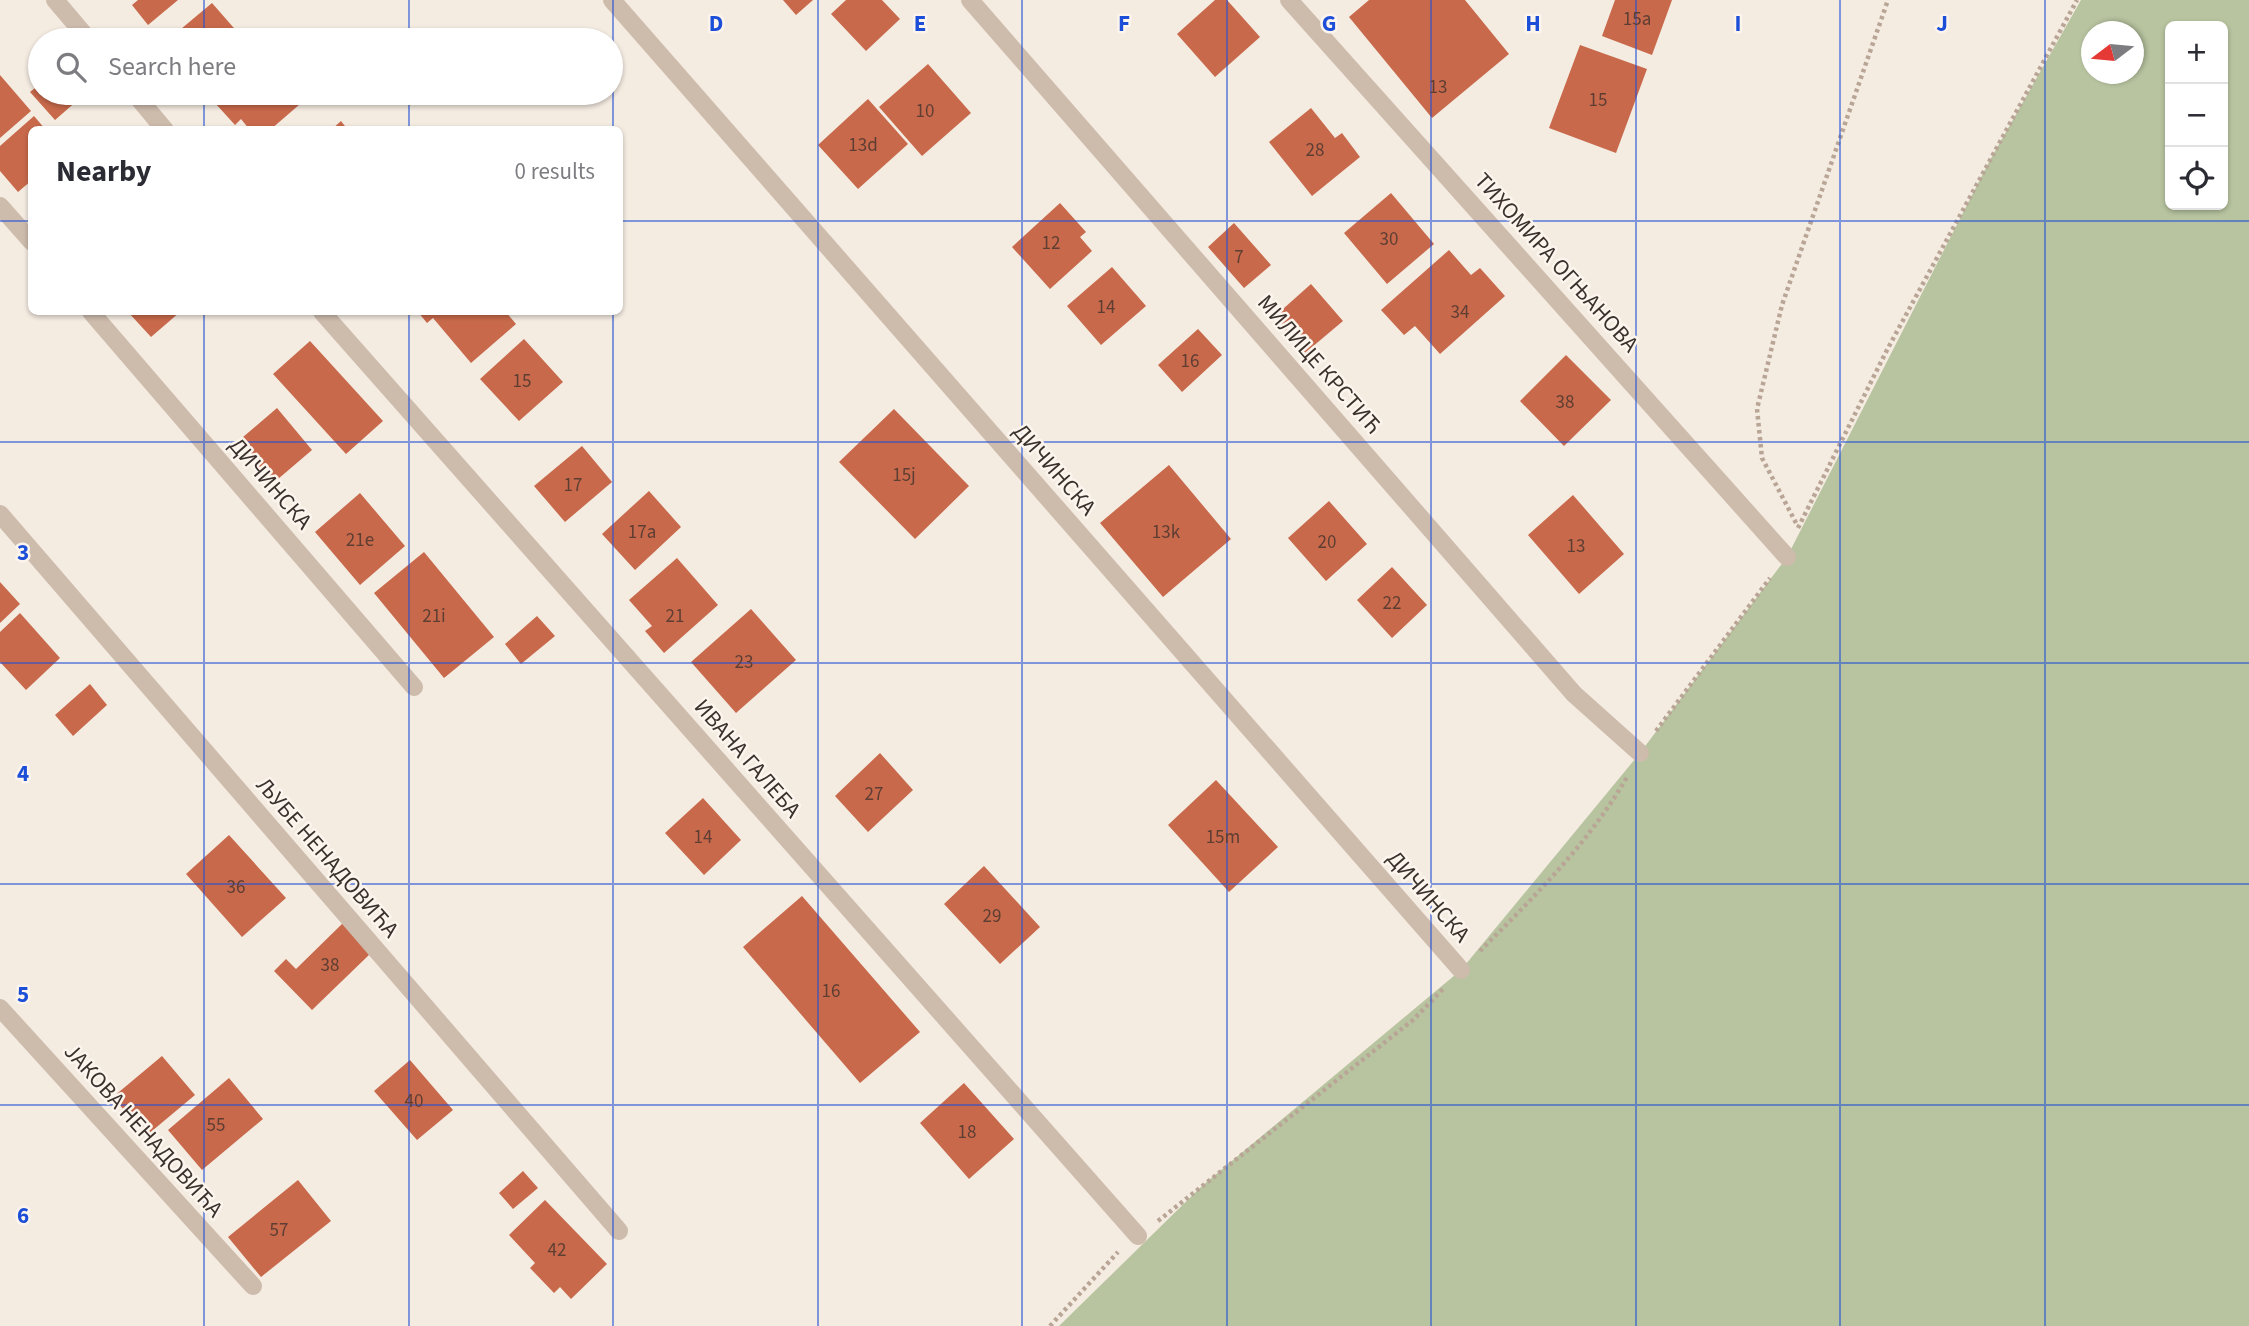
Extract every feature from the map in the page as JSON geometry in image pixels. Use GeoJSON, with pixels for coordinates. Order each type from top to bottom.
{"type":"FeatureCollection","features":[{"type":"Feature","properties":{"kind":"street"},"geometry":{"type":"LineString","coordinates":[[55,0],[79,28]]}},
{"type":"Feature","properties":{"kind":"street","name":"ДИЧИНСКА"},"geometry":{"type":"LineString","coordinates":[[612,0],[1461,970]]}},
{"type":"Feature","properties":{"kind":"street","name":"МИЛИЦЕ КРСТИЋ"},"geometry":{"type":"LineString","coordinates":[[970,0],[1574,694],[1640,753]]}},
{"type":"Feature","properties":{"kind":"street","name":"ТИХОМИРА ОГЊАНОВА"},"geometry":{"type":"LineString","coordinates":[[1289,0],[1787,557]]}},
{"type":"Feature","properties":{"kind":"street"},"geometry":{"type":"LineString","coordinates":[[144,105],[162,126]]}},
{"type":"Feature","properties":{"kind":"street"},"geometry":{"type":"LineString","coordinates":[[0,205],[28,237]]}},
{"type":"Feature","properties":{"kind":"street","name":"ДИЧИНСКА"},"geometry":{"type":"LineString","coordinates":[[94,315],[414,687]]}},
{"type":"Feature","properties":{"kind":"street","name":"ИВАНА ГАЛЕБА"},"geometry":{"type":"LineString","coordinates":[[325,315],[1138,1236]]}},
{"type":"Feature","properties":{"kind":"street","name":"ЉУБЕ НЕНАДОВИЋА"},"geometry":{"type":"LineString","coordinates":[[0,514],[620,1231]]}},
{"type":"Feature","properties":{"kind":"street","name":"ЈАКОВА НЕНАДОВИЋА"},"geometry":{"type":"LineString","coordinates":[[0,1008],[253,1286]]}},
{"type":"Feature","properties":{"kind":"path"},"geometry":{"type":"LineString","coordinates":[[1798,527],[1762,458],[1757,409],[1782,305],[1888,0]]}},
{"type":"Feature","properties":{"kind":"green space"},"geometry":{"type":"Polygon","coordinates":[[[2081,0],[2249,0],[2249,1326],[1059,1326],[1202,1186],[1461,970],[1640,753],[1787,557],[1990,160],[2081,0]]]}},
{"type":"Feature","properties":{"kind":"building"},"geometry":{"type":"Polygon","coordinates":[[[138,0],[178,0],[148,25],[132,5],[138,0]]]}},
{"type":"Feature","properties":{"kind":"building"},"geometry":{"type":"Polygon","coordinates":[[[783,0],[813,0],[796,15],[783,0]]]}},
{"type":"Feature","properties":{"kind":"building"},"geometry":{"type":"Polygon","coordinates":[[[846,0],[882,0],[900,19],[866,51],[831,14],[846,0]]]}},
{"type":"Feature","properties":{"kind":"building"},"geometry":{"type":"Polygon","coordinates":[[[1215,0],[1227,0],[1260,37],[1215,77],[1177,34],[1215,0]]]}},
{"type":"Feature","properties":{"kind":"building"},"geometry":{"type":"Polygon","coordinates":[[[1369,0],[1465,0],[1509,54],[1432,118],[1349,17],[1369,0]]]}},
{"type":"Feature","properties":{"kind":"building"},"geometry":{"type":"Polygon","coordinates":[[[1615,0],[1672,0],[1652,55],[1602,36],[1615,0]]]}},
{"type":"Feature","properties":{"kind":"building"},"geometry":{"type":"Polygon","coordinates":[[[212,3],[234,28],[182,28],[212,3]]]}},
{"type":"Feature","properties":{"kind":"building"},"geometry":{"type":"Polygon","coordinates":[[[1580,45],[1647,69],[1616,153],[1549,128],[1580,45]]]}},
{"type":"Feature","properties":{"kind":"building"},"geometry":{"type":"Polygon","coordinates":[[[928,64],[971,113],[922,156],[879,107],[928,64]]]}},
{"type":"Feature","properties":{"kind":"building"},"geometry":{"type":"Polygon","coordinates":[[[0,75],[31,111],[0,138],[0,75]]]}},
{"type":"Feature","properties":{"kind":"building"},"geometry":{"type":"Polygon","coordinates":[[[868,99],[908,144],[858,189],[818,145],[868,99]]]}},
{"type":"Feature","properties":{"kind":"building"},"geometry":{"type":"Polygon","coordinates":[[[42,105],[72,105],[55,120],[42,105]]]}},
{"type":"Feature","properties":{"kind":"building"},"geometry":{"type":"Polygon","coordinates":[[[217,105],[299,105],[275,126],[247,126],[241,119],[235,125],[217,105]]]}},
{"type":"Feature","properties":{"kind":"building"},"geometry":{"type":"Polygon","coordinates":[[[1311,108],[1335,138],[1342,133],[1360,157],[1312,196],[1269,142],[1311,108]]]}},
{"type":"Feature","properties":{"kind":"building"},"geometry":{"type":"Polygon","coordinates":[[[34,116],[43,126],[28,126],[28,183],[18,192],[0,171],[0,146],[34,116]]]}},
{"type":"Feature","properties":{"kind":"building"},"geometry":{"type":"Polygon","coordinates":[[[1391,193],[1434,244],[1387,284],[1344,233],[1391,193]]]}},
{"type":"Feature","properties":{"kind":"building"},"geometry":{"type":"Polygon","coordinates":[[[1060,203],[1086,232],[1080,237],[1092,251],[1050,289],[1012,247],[1060,203]]]}},
{"type":"Feature","properties":{"kind":"building"},"geometry":{"type":"Polygon","coordinates":[[[1234,223],[1271,265],[1244,288],[1208,247],[1234,223]]]}},
{"type":"Feature","properties":{"kind":"building"},"geometry":{"type":"Polygon","coordinates":[[[1449,250],[1471,275],[1480,268],[1505,296],[1440,354],[1415,326],[1404,335],[1381,310],[1449,250]]]}},
{"type":"Feature","properties":{"kind":"building"},"geometry":{"type":"Polygon","coordinates":[[[1112,267],[1146,306],[1101,345],[1067,306],[1112,267]]]}},
{"type":"Feature","properties":{"kind":"building"},"geometry":{"type":"Polygon","coordinates":[[[1311,284],[1343,321],[1305,353],[1274,317],[1311,284]]]}},
{"type":"Feature","properties":{"kind":"building"},"geometry":{"type":"Polygon","coordinates":[[[131,315],[177,315],[151,337],[131,315]]]}},
{"type":"Feature","properties":{"kind":"building"},"geometry":{"type":"Polygon","coordinates":[[[420,315],[508,315],[516,324],[471,363],[433,318],[427,323],[420,315]]]}},
{"type":"Feature","properties":{"kind":"building"},"geometry":{"type":"Polygon","coordinates":[[[1198,329],[1222,355],[1182,392],[1158,365],[1198,329]]]}},
{"type":"Feature","properties":{"kind":"building"},"geometry":{"type":"Polygon","coordinates":[[[524,339],[563,382],[519,421],[480,379],[524,339]]]}},
{"type":"Feature","properties":{"kind":"building"},"geometry":{"type":"Polygon","coordinates":[[[310,341],[383,421],[346,454],[273,374],[310,341]]]}},
{"type":"Feature","properties":{"kind":"building"},"geometry":{"type":"Polygon","coordinates":[[[1566,355],[1611,400],[1564,446],[1520,401],[1566,355]]]}},
{"type":"Feature","properties":{"kind":"building"},"geometry":{"type":"Polygon","coordinates":[[[277,408],[312,450],[271,485],[236,443],[277,408]]]}},
{"type":"Feature","properties":{"kind":"building"},"geometry":{"type":"Polygon","coordinates":[[[894,409],[969,486],[915,539],[839,462],[894,409]]]}},
{"type":"Feature","properties":{"kind":"building"},"geometry":{"type":"Polygon","coordinates":[[[582,446],[612,482],[565,522],[534,486],[582,446]]]}},
{"type":"Feature","properties":{"kind":"building"},"geometry":{"type":"Polygon","coordinates":[[[1169,465],[1231,539],[1163,597],[1100,523],[1169,465]]]}},
{"type":"Feature","properties":{"kind":"building"},"geometry":{"type":"Polygon","coordinates":[[[649,491],[681,527],[635,570],[602,534],[649,491]]]}},
{"type":"Feature","properties":{"kind":"building"},"geometry":{"type":"Polygon","coordinates":[[[360,493],[405,546],[360,585],[315,532],[360,493]]]}},
{"type":"Feature","properties":{"kind":"building"},"geometry":{"type":"Polygon","coordinates":[[[1573,495],[1624,554],[1579,594],[1528,535],[1573,495]]]}},
{"type":"Feature","properties":{"kind":"building"},"geometry":{"type":"Polygon","coordinates":[[[1329,501],[1367,544],[1326,581],[1288,538],[1329,501]]]}},
{"type":"Feature","properties":{"kind":"building"},"geometry":{"type":"Polygon","coordinates":[[[424,552],[494,637],[444,678],[374,593],[424,552]]]}},
{"type":"Feature","properties":{"kind":"building"},"geometry":{"type":"Polygon","coordinates":[[[677,558],[718,605],[664,653],[645,631],[652,626],[629,600],[677,558]]]}},
{"type":"Feature","properties":{"kind":"building"},"geometry":{"type":"Polygon","coordinates":[[[1392,567],[1427,605],[1392,638],[1357,600],[1392,567]]]}},
{"type":"Feature","properties":{"kind":"building"},"geometry":{"type":"Polygon","coordinates":[[[0,582],[20,604],[0,623],[0,582]]]}},
{"type":"Feature","properties":{"kind":"building"},"geometry":{"type":"Polygon","coordinates":[[[751,609],[796,660],[736,713],[691,662],[751,609]]]}},
{"type":"Feature","properties":{"kind":"building"},"geometry":{"type":"Polygon","coordinates":[[[20,613],[60,658],[26,690],[0,662],[0,632],[20,613]]]}},
{"type":"Feature","properties":{"kind":"building"},"geometry":{"type":"Polygon","coordinates":[[[537,616],[555,636],[521,664],[505,644],[537,616]]]}},
{"type":"Feature","properties":{"kind":"building"},"geometry":{"type":"Polygon","coordinates":[[[90,684],[107,705],[73,736],[55,715],[90,684]]]}},
{"type":"Feature","properties":{"kind":"building"},"geometry":{"type":"Polygon","coordinates":[[[880,753],[913,790],[868,832],[835,796],[880,753]]]}},
{"type":"Feature","properties":{"kind":"building"},"geometry":{"type":"Polygon","coordinates":[[[1216,780],[1278,847],[1229,892],[1168,825],[1216,780]]]}},
{"type":"Feature","properties":{"kind":"building"},"geometry":{"type":"Polygon","coordinates":[[[703,798],[741,840],[704,875],[665,833],[703,798]]]}},
{"type":"Feature","properties":{"kind":"building"},"geometry":{"type":"Polygon","coordinates":[[[229,835],[286,898],[242,937],[186,874],[229,835]]]}},
{"type":"Feature","properties":{"kind":"building"},"geometry":{"type":"Polygon","coordinates":[[[984,866],[1040,927],[1000,964],[944,904],[984,866]]]}},
{"type":"Feature","properties":{"kind":"building"},"geometry":{"type":"Polygon","coordinates":[[[802,896],[920,1032],[860,1083],[743,947],[802,896]]]}},
{"type":"Feature","properties":{"kind":"building"},"geometry":{"type":"Polygon","coordinates":[[[343,923],[371,953],[312,1010],[274,971],[286,959],[296,969],[343,923]]]}},
{"type":"Feature","properties":{"kind":"building"},"geometry":{"type":"Polygon","coordinates":[[[162,1056],[195,1095],[146,1136],[113,1097],[162,1056]]]}},
{"type":"Feature","properties":{"kind":"building"},"geometry":{"type":"Polygon","coordinates":[[[410,1060],[453,1110],[417,1140],[374,1091],[410,1060]]]}},
{"type":"Feature","properties":{"kind":"building"},"geometry":{"type":"Polygon","coordinates":[[[229,1078],[263,1119],[202,1170],[168,1130],[229,1078]]]}},
{"type":"Feature","properties":{"kind":"building"},"geometry":{"type":"Polygon","coordinates":[[[964,1083],[1014,1139],[969,1179],[920,1123],[964,1083]]]}},
{"type":"Feature","properties":{"kind":"building"},"geometry":{"type":"Polygon","coordinates":[[[523,1171],[538,1188],[513,1209],[499,1193],[523,1171]]]}},
{"type":"Feature","properties":{"kind":"building"},"geometry":{"type":"Polygon","coordinates":[[[298,1180],[331,1221],[261,1277],[228,1237],[298,1180]]]}},
{"type":"Feature","properties":{"kind":"building"},"geometry":{"type":"Polygon","coordinates":[[[545,1200],[607,1264],[571,1299],[560,1287],[554,1293],[530,1268],[535,1263],[509,1235],[545,1200]]]}}]}
